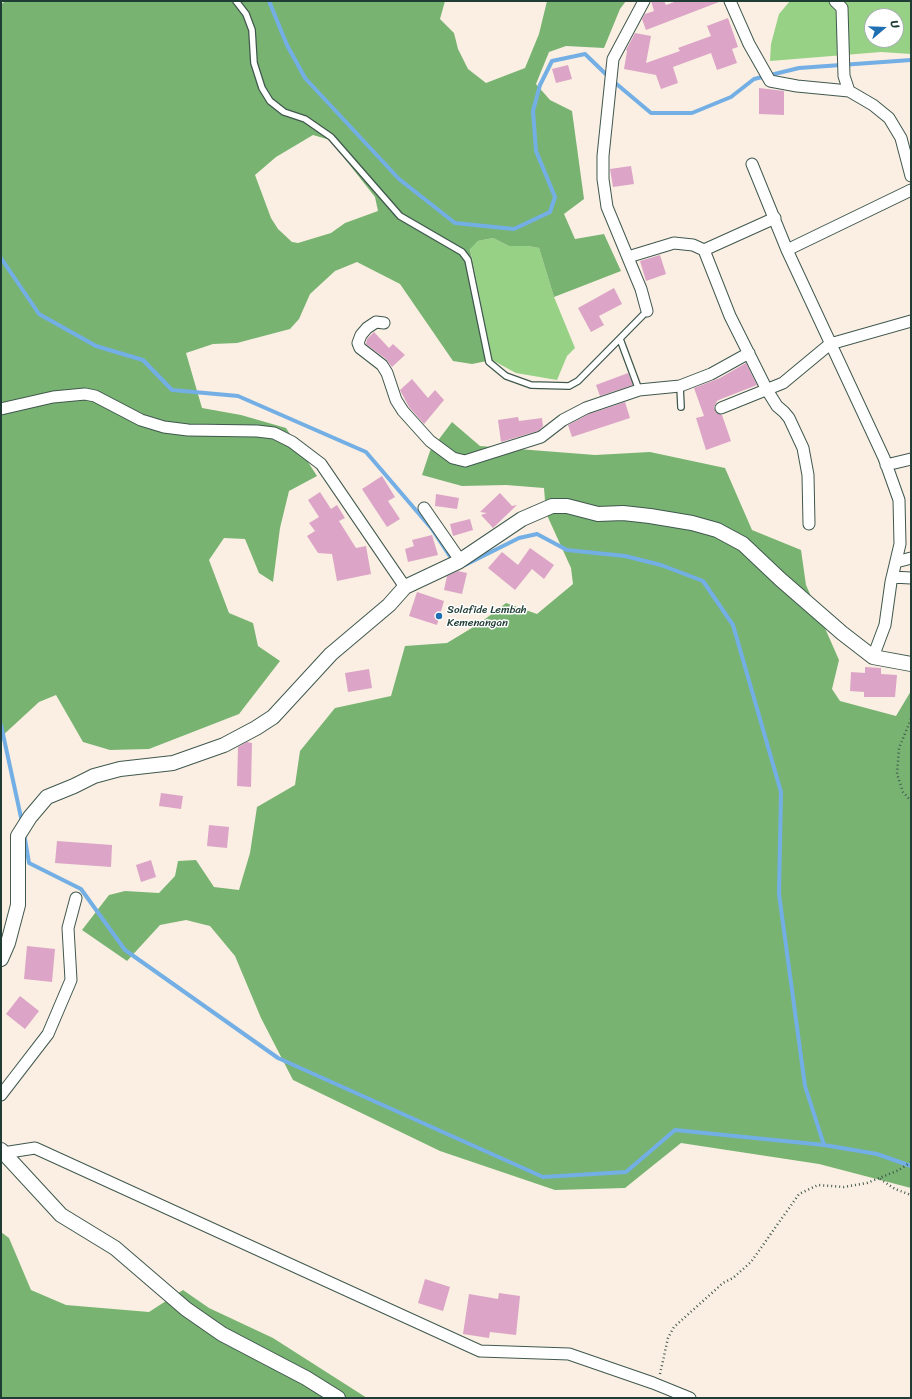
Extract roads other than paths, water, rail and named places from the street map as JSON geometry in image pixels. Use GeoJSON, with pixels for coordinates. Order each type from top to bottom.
{"type":"FeatureCollection","features":[{"type":"Feature","properties":{"kind":"street"},"geometry":{"type":"LineString","coordinates":[[644,1],[613,59],[603,156],[607,207],[641,289],[647,311]]}},
{"type":"Feature","properties":{"kind":"street"},"geometry":{"type":"LineString","coordinates":[[730,1],[749,44],[770,81],[797,86],[848,91],[873,105],[889,118],[901,138],[911,176]]}},
{"type":"Feature","properties":{"kind":"street"},"geometry":{"type":"LineString","coordinates":[[835,1],[842,8],[844,76],[848,91]]}},
{"type":"Feature","properties":{"kind":"street"},"geometry":{"type":"LineString","coordinates":[[752,164],[787,250],[886,465],[899,500],[900,544],[892,577],[885,625],[873,657]]}},
{"type":"Feature","properties":{"kind":"street"},"geometry":{"type":"LineString","coordinates":[[787,250],[911,190]]}},
{"type":"Feature","properties":{"kind":"street"},"geometry":{"type":"LineString","coordinates":[[704,250],[775,218]]}},
{"type":"Feature","properties":{"kind":"street"},"geometry":{"type":"LineString","coordinates":[[628,257],[674,243],[693,245],[704,250],[730,316],[767,390],[777,406],[789,418],[803,448],[808,475],[809,524]]}},
{"type":"Feature","properties":{"kind":"street"},"geometry":{"type":"LineString","coordinates":[[721,408],[783,383],[830,344],[911,321]]}},
{"type":"Feature","properties":{"kind":"street"},"geometry":{"type":"LineString","coordinates":[[384,323],[376,322],[367,328],[361,335],[358,343],[360,348],[382,365],[396,400],[430,441],[453,458],[465,461],[479,458],[541,437],[563,420],[586,408],[639,390],[680,386],[711,374],[749,353]]}},
{"type":"Feature","properties":{"kind":"street"},"geometry":{"type":"LineString","coordinates":[[1,409],[53,397],[85,394],[95,396],[141,420],[164,427],[188,430],[257,431],[274,434],[292,442],[320,464],[405,587]]}},
{"type":"Feature","properties":{"kind":"street"},"geometry":{"type":"LineString","coordinates":[[886,465],[911,459]]}},
{"type":"Feature","properties":{"kind":"street"},"geometry":{"type":"LineString","coordinates":[[1,959],[8,943],[18,905],[18,836],[30,817],[47,797],[94,776],[120,769],[173,762],[224,745],[256,728],[277,712],[331,654],[388,605],[405,587],[456,563],[522,519],[552,506],[567,506],[598,514],[623,513],[692,523],[717,530],[743,544],[791,589],[842,633],[873,657],[911,664]]}},
{"type":"Feature","properties":{"kind":"street"},"geometry":{"type":"LineString","coordinates":[[424,508],[456,563]]}},
{"type":"Feature","properties":{"kind":"street"},"geometry":{"type":"LineString","coordinates":[[896,562],[911,558]]}},
{"type":"Feature","properties":{"kind":"street"},"geometry":{"type":"LineString","coordinates":[[892,577],[911,578]]}},
{"type":"Feature","properties":{"kind":"street"},"geometry":{"type":"LineString","coordinates":[[1,1095],[48,1034],[71,980],[68,928],[76,898]]}},
{"type":"Feature","properties":{"kind":"street"},"geometry":{"type":"LineString","coordinates":[[2,1151],[35,1148],[480,1351],[569,1354],[653,1382],[690,1398]]}},
{"type":"Feature","properties":{"kind":"street"},"geometry":{"type":"LineString","coordinates":[[2,1151],[61,1215],[115,1248],[186,1309],[222,1334],[306,1378],[338,1398]]}},
{"type":"Feature","properties":{"kind":"lane"},"geometry":{"type":"LineString","coordinates":[[236,1],[246,14],[252,30],[254,63],[262,88],[270,101],[284,112],[305,119],[331,137],[400,216],[462,252],[468,260],[489,362],[506,376],[531,385],[569,386],[578,381],[647,311]]}},
{"type":"Feature","properties":{"kind":"lane"},"geometry":{"type":"LineString","coordinates":[[620,339],[639,390]]}},
{"type":"Feature","properties":{"kind":"lane"},"geometry":{"type":"LineString","coordinates":[[680,386],[681,407]]}},
{"type":"Feature","properties":{"kind":"waterway"},"geometry":{"type":"LineString","coordinates":[[269,1],[287,45],[305,78],[399,179],[455,223],[514,229],[550,212],[555,197],[536,151],[533,111],[540,85],[552,61],[585,54],[613,81],[651,113],[692,113],[731,97],[754,79],[799,68],[911,60]]}},
{"type":"Feature","properties":{"kind":"waterway"},"geometry":{"type":"LineString","coordinates":[[1,258],[39,314],[96,346],[143,360],[172,390],[238,396],[366,452],[432,529],[453,561]]}},
{"type":"Feature","properties":{"kind":"waterway"},"geometry":{"type":"LineString","coordinates":[[465,565],[519,538],[537,534],[567,550],[625,556],[661,565],[703,581],[733,625],[781,792],[779,894],[805,1086],[824,1145]]}},
{"type":"Feature","properties":{"kind":"waterway"},"geometry":{"type":"LineString","coordinates":[[1,725],[22,822]]}},
{"type":"Feature","properties":{"kind":"waterway"},"geometry":{"type":"LineString","coordinates":[[24,833],[29,863],[81,889],[125,950],[278,1058],[543,1177],[626,1172],[675,1130],[824,1145],[877,1154],[911,1166]]}},
{"type":"Feature","properties":{"kind":"place","name":"Solafide Lembah Kemenangan"},"geometry":{"type":"Point","coordinates":[439,616]}}]}
